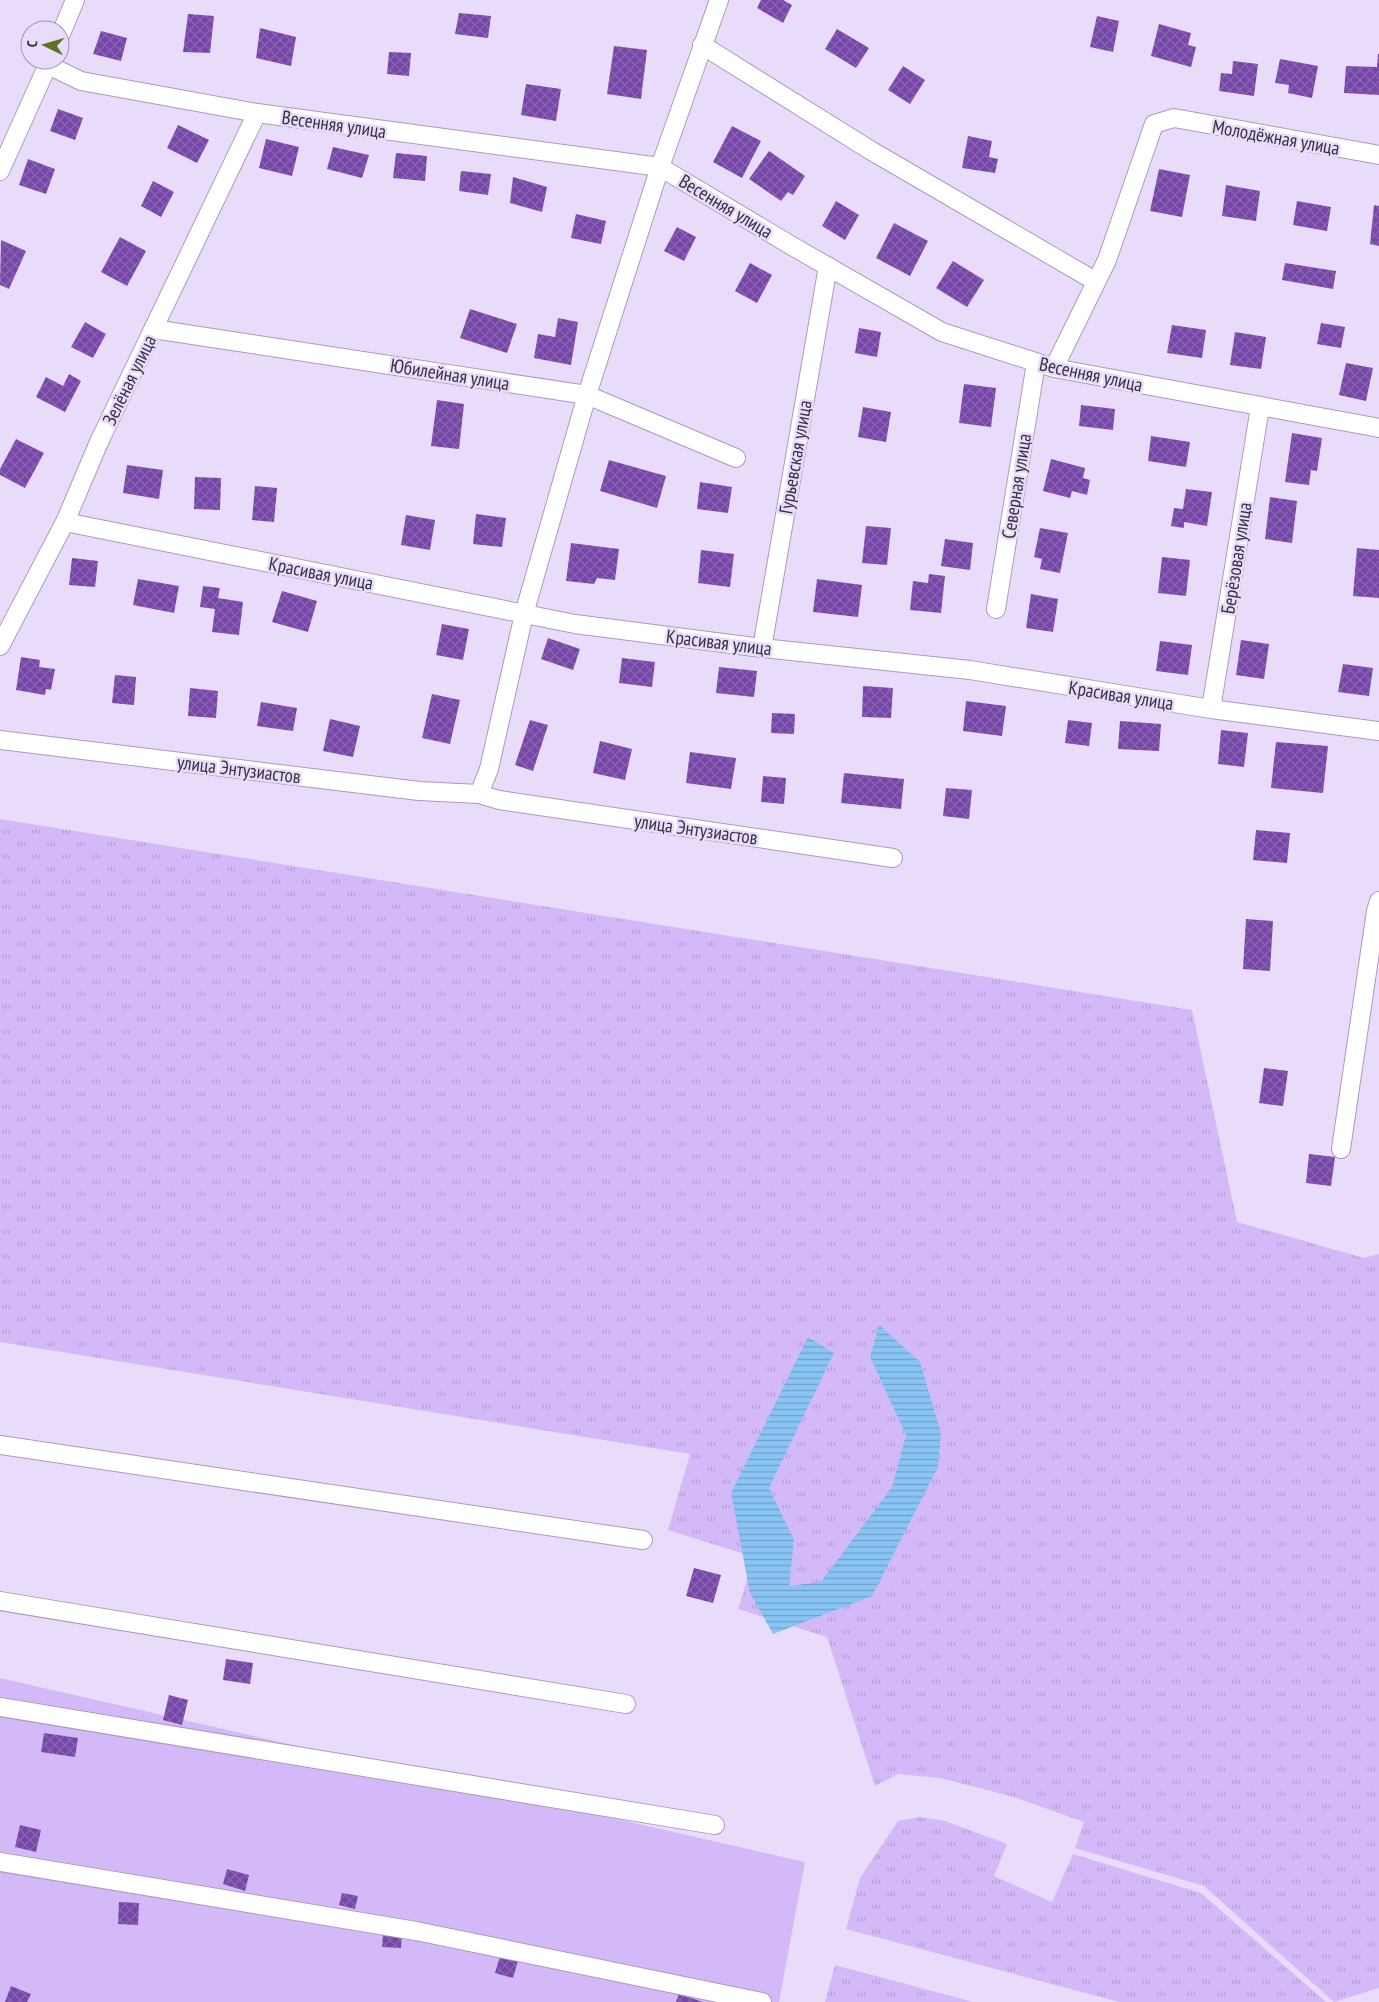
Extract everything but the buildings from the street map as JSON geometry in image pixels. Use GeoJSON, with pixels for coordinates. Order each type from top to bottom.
{"type":"FeatureCollection","features":[{"type":"Feature","properties":{"kind":"street"},"geometry":{"type":"LineString","coordinates":[[67,20],[75,0]]}},
{"type":"Feature","properties":{"kind":"street"},"geometry":{"type":"LineString","coordinates":[[479,794],[489,769],[524,614],[587,395],[660,167],[719,0]]}},
{"type":"Feature","properties":{"kind":"street"},"geometry":{"type":"LineString","coordinates":[[702,45],[870,150],[1095,281],[1054,368]]}},
{"type":"Feature","properties":{"kind":"street"},"geometry":{"type":"LineString","coordinates":[[0,171],[46,70]]}},
{"type":"Feature","properties":{"kind":"street","name":"Весенняя улица"},"geometry":{"type":"LineString","coordinates":[[62,70],[81,80],[258,113],[660,167],[942,332],[1054,368],[1379,428]]}},
{"type":"Feature","properties":{"kind":"street","name":"Зелёная улица"},"geometry":{"type":"LineString","coordinates":[[0,646],[65,522],[99,442],[258,113]]}},
{"type":"Feature","properties":{"kind":"street","name":"Молодёжная улица"},"geometry":{"type":"LineString","coordinates":[[1095,281],[1107,260],[1154,124],[1174,118],[1379,155]]}},
{"type":"Feature","properties":{"kind":"street","name":"Гурьевская улица"},"geometry":{"type":"LineString","coordinates":[[762,648],[828,266]]}},
{"type":"Feature","properties":{"kind":"street","name":"Юбилейная улица"},"geometry":{"type":"LineString","coordinates":[[153,329],[587,395],[736,458]]}},
{"type":"Feature","properties":{"kind":"street","name":"Северная улица"},"geometry":{"type":"LineString","coordinates":[[996,609],[1036,363]]}},
{"type":"Feature","properties":{"kind":"street","name":"Берёзовая улица"},"geometry":{"type":"LineString","coordinates":[[1211,709],[1260,407]]}},
{"type":"Feature","properties":{"kind":"street","name":"Красивая улица"},"geometry":{"type":"LineString","coordinates":[[65,522],[576,624],[762,648],[970,670],[1211,709],[1379,731]]}},
{"type":"Feature","properties":{"kind":"street","name":"улица Энтузиастов"},"geometry":{"type":"LineString","coordinates":[[0,740],[419,791],[479,794],[499,800],[893,858]]}},
{"type":"Feature","properties":{"kind":"street"},"geometry":{"type":"LineString","coordinates":[[1341,1149],[1379,901]]}},
{"type":"Feature","properties":{"kind":"street"},"geometry":{"type":"LineString","coordinates":[[0,1445],[644,1540]]}},
{"type":"Feature","properties":{"kind":"street"},"geometry":{"type":"LineString","coordinates":[[0,1601],[626,1704]]}},
{"type":"Feature","properties":{"kind":"street"},"geometry":{"type":"LineString","coordinates":[[0,1707],[715,1826]]}},
{"type":"Feature","properties":{"kind":"street"},"geometry":{"type":"LineString","coordinates":[[0,1862],[416,1931],[762,2002]]}},
{"type":"Feature","properties":{"kind":"green space"},"geometry":{"type":"Polygon","coordinates":[[[0,819],[1192,1010],[1237,1222],[1364,1258],[1379,1254],[1379,1988],[1334,2002],[1204,1886],[1075,1848],[1084,1822],[1014,1797],[940,1778],[898,1774],[875,1786],[827,1637],[738,1609],[754,1557],[668,1530],[690,1454],[0,1342],[0,819]]]}},
{"type":"Feature","properties":{"kind":"green space"},"geometry":{"type":"Polygon","coordinates":[[[0,1678],[805,1862],[779,2002],[0,2002],[0,1678]]]}},
{"type":"Feature","properties":{"kind":"green space"},"geometry":{"type":"Polygon","coordinates":[[[920,1817],[945,1821],[1007,1844],[994,1876],[1052,1902],[1073,1854],[1201,1893],[1326,2002],[1119,2002],[846,1929],[860,1878],[898,1821],[920,1817]]]}},
{"type":"Feature","properties":{"kind":"green space"},"geometry":{"type":"Polygon","coordinates":[[[835,1965],[973,2002],[825,2002],[835,1965]]]}},
{"type":"Feature","properties":{"kind":"water"},"geometry":{"type":"Polygon","coordinates":[[[879,1325],[920,1362],[941,1433],[938,1467],[872,1596],[773,1634],[750,1593],[731,1493],[808,1337],[834,1353],[769,1488],[794,1540],[789,1586],[821,1582],[892,1487],[906,1435],[870,1357],[879,1325]]]}}]}
